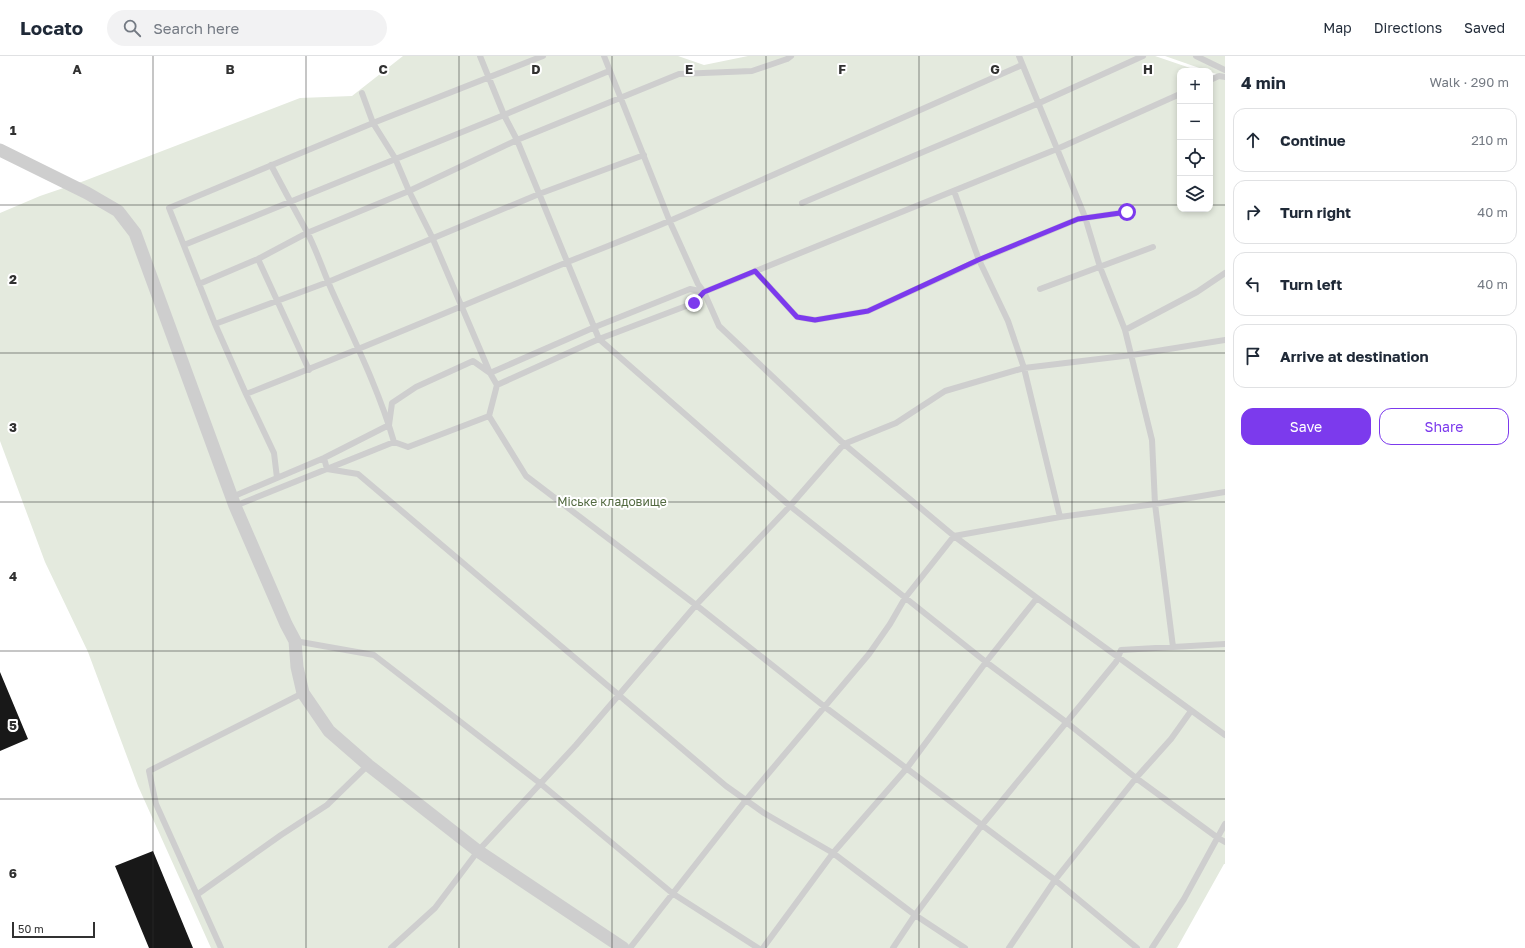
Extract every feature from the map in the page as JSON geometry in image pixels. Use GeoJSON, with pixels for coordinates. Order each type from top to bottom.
{"type":"FeatureCollection","features":[{"type":"Feature","properties":{"kind":"street"},"geometry":{"type":"LineString","coordinates":[[0,150],[86,193],[118,211],[135,233],[234,501],[286,624],[295,640],[297,667],[303,693],[329,731],[368,765],[478,851],[623,948]]}},
{"type":"Feature","properties":{"kind":"lane"},"geometry":{"type":"LineString","coordinates":[[480,56],[504,115],[517,140],[599,339],[790,506],[986,662],[1066,722],[1136,778],[1225,842]]}},
{"type":"Feature","properties":{"kind":"lane"},"geometry":{"type":"LineString","coordinates":[[277,478],[274,452],[215,324],[169,208],[373,123],[543,56]]}},
{"type":"Feature","properties":{"kind":"lane"},"geometry":{"type":"LineString","coordinates":[[604,56],[670,222],[719,326],[844,444],[954,536],[1225,735]]}},
{"type":"Feature","properties":{"kind":"lane"},"geometry":{"type":"LineString","coordinates":[[200,284],[258,259],[307,233],[409,191],[517,140],[679,74],[752,71],[787,59],[791,56]]}},
{"type":"Feature","properties":{"kind":"lane"},"geometry":{"type":"LineString","coordinates":[[1019,56],[1037,104],[1085,217],[1100,267],[1125,330],[1132,355],[1152,440],[1155,504],[1173,647]]}},
{"type":"Feature","properties":{"kind":"lane"},"geometry":{"type":"LineString","coordinates":[[802,203],[1037,104],[1143,56]]}},
{"type":"Feature","properties":{"kind":"lane"},"geometry":{"type":"LineString","coordinates":[[1196,56],[1225,70]]}},
{"type":"Feature","properties":{"kind":"lane"},"geometry":{"type":"LineString","coordinates":[[246,394],[309,370],[567,262],[670,222],[1022,65]]}},
{"type":"Feature","properties":{"kind":"lane"},"geometry":{"type":"LineString","coordinates":[[184,245],[609,71]]}},
{"type":"Feature","properties":{"kind":"lane"},"geometry":{"type":"LineString","coordinates":[[1213,79],[1220,76],[1225,77]]}},
{"type":"Feature","properties":{"kind":"lane"},"geometry":{"type":"LineString","coordinates":[[362,93],[373,123],[395,158],[432,238],[490,373],[497,385],[489,416],[526,476],[696,604],[825,706],[1055,880],[1137,948]]}},
{"type":"Feature","properties":{"kind":"lane"},"geometry":{"type":"LineString","coordinates":[[497,385],[599,339],[694,303],[704,292],[1057,149],[1177,95]]}},
{"type":"Feature","properties":{"kind":"lane"},"geometry":{"type":"LineString","coordinates":[[215,324],[328,282],[539,194],[644,155]]}},
{"type":"Feature","properties":{"kind":"lane"},"geometry":{"type":"LineString","coordinates":[[271,165],[307,233],[359,349],[389,425],[394,442]]}},
{"type":"Feature","properties":{"kind":"lane"},"geometry":{"type":"LineString","coordinates":[[954,191],[978,260],[1008,321],[1024,368],[1060,517]]}},
{"type":"Feature","properties":{"kind":"lane"},"geometry":{"type":"LineString","coordinates":[[755,271],[797,317],[815,320],[868,311],[978,260],[1085,217],[1127,212]]}},
{"type":"Feature","properties":{"kind":"lane"},"geometry":{"type":"LineString","coordinates":[[1040,289],[1153,247]]}},
{"type":"Feature","properties":{"kind":"lane"},"geometry":{"type":"LineString","coordinates":[[258,259],[309,370]]}},
{"type":"Feature","properties":{"kind":"lane"},"geometry":{"type":"LineString","coordinates":[[1125,330],[1197,292],[1225,273]]}},
{"type":"Feature","properties":{"kind":"lane"},"geometry":{"type":"LineString","coordinates":[[490,373],[595,327],[690,289],[704,292]]}},
{"type":"Feature","properties":{"kind":"lane"},"geometry":{"type":"LineString","coordinates":[[391,948],[435,908],[478,851],[541,784],[696,604],[790,506],[844,444],[896,422],[944,391],[1024,368],[1132,355],[1225,340]]}},
{"type":"Feature","properties":{"kind":"lane"},"geometry":{"type":"LineString","coordinates":[[389,425],[392,403],[416,387],[473,361],[490,373]]}},
{"type":"Feature","properties":{"kind":"lane"},"geometry":{"type":"LineString","coordinates":[[234,501],[327,469],[394,442],[408,447],[489,416]]}},
{"type":"Feature","properties":{"kind":"lane"},"geometry":{"type":"LineString","coordinates":[[234,501],[277,478],[324,458],[389,425]]}},
{"type":"Feature","properties":{"kind":"lane"},"geometry":{"type":"LineString","coordinates":[[324,458],[327,469]]}},
{"type":"Feature","properties":{"kind":"lane"},"geometry":{"type":"LineString","coordinates":[[327,469],[358,474],[726,786],[764,813],[833,853],[915,916],[965,948]]}},
{"type":"Feature","properties":{"kind":"lane"},"geometry":{"type":"LineString","coordinates":[[630,948],[746,800],[869,654],[890,624],[905,598],[954,536],[1060,517],[1155,504],[1225,492]]}},
{"type":"Feature","properties":{"kind":"lane"},"geometry":{"type":"LineString","coordinates":[[763,948],[833,853],[907,768],[986,662],[1037,598]]}},
{"type":"Feature","properties":{"kind":"lane"},"geometry":{"type":"LineString","coordinates":[[295,640],[374,655],[541,784],[672,894],[758,948]]}},
{"type":"Feature","properties":{"kind":"lane"},"geometry":{"type":"LineString","coordinates":[[893,948],[982,825],[1116,662],[1121,650],[1225,644]]}},
{"type":"Feature","properties":{"kind":"lane"},"geometry":{"type":"LineString","coordinates":[[222,948],[156,804],[148,771],[303,693]]}},
{"type":"Feature","properties":{"kind":"lane"},"geometry":{"type":"LineString","coordinates":[[1009,948],[1055,880],[1136,778],[1172,740],[1191,711]]}},
{"type":"Feature","properties":{"kind":"lane"},"geometry":{"type":"LineString","coordinates":[[198,894],[327,804],[368,765]]}},
{"type":"Feature","properties":{"kind":"lane"},"geometry":{"type":"LineString","coordinates":[[1152,948],[1184,899],[1225,824]]}},
{"type":"Feature","properties":{"kind":"green space","name":"Міське кладовище"},"geometry":{"type":"Polygon","coordinates":[[[403,56],[678,56],[704,65],[748,56],[1155,56],[1190,68],[1177,68],[1177,212],[1213,212],[1213,76],[1225,80],[1225,864],[1177,948],[211,948],[138,786],[88,652],[45,562],[0,441],[0,213],[40,196],[84,181],[300,98],[352,96],[403,56]]]}},
{"type":"Feature","properties":{"kind":"green space"},"geometry":{"type":"Polygon","coordinates":[[[1165,56],[1225,56],[1225,77],[1213,73],[1213,68],[1199,68],[1165,56]]]}},
{"type":"Feature","properties":{"kind":"building"},"geometry":{"type":"Polygon","coordinates":[[[0,672],[28,739],[0,751],[0,672]]]}},
{"type":"Feature","properties":{"kind":"building"},"geometry":{"type":"Polygon","coordinates":[[[153,851],[193,948],[149,948],[115,866],[153,851]]]}},
{"type":"Feature","properties":{"kind":"route"},"geometry":{"type":"LineString","coordinates":[[694,303],[704,292],[755,271],[797,317],[815,320],[868,311],[978,260],[1078,219],[1127,212]]}}]}
